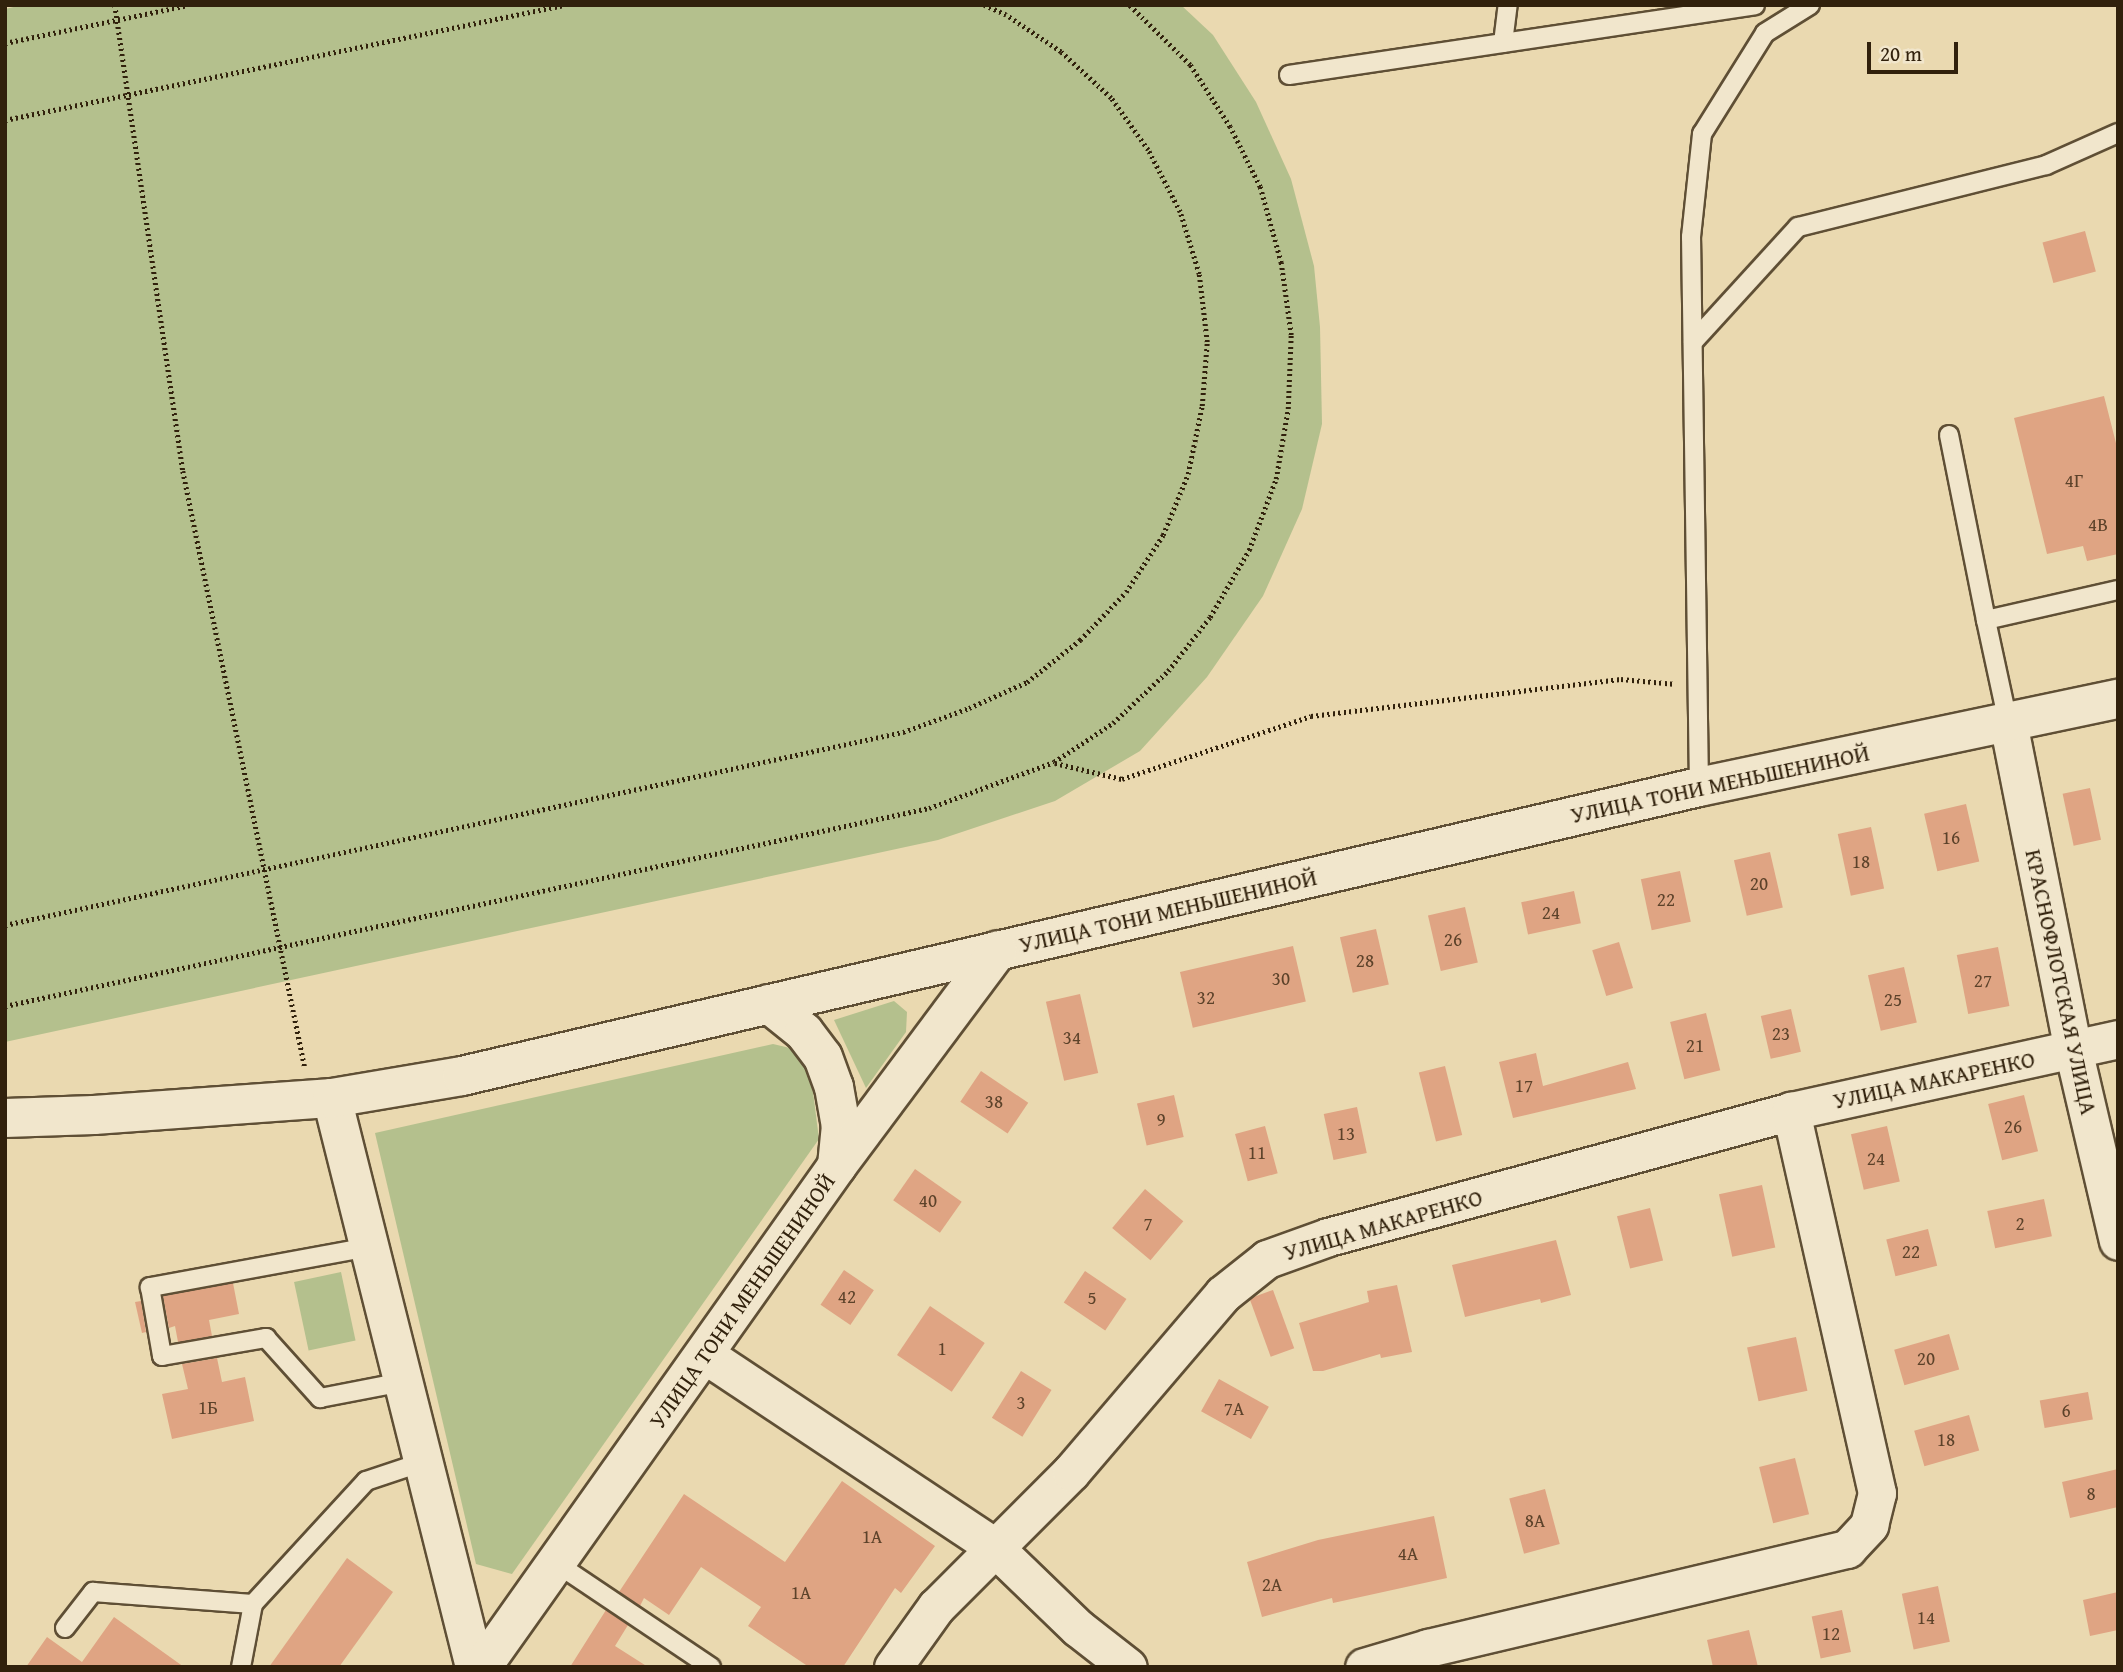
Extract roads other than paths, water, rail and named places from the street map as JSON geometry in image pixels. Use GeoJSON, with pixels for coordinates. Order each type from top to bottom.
{"type":"FeatureCollection","features":[{"type":"Feature","properties":{"kind":"main road","name":"УЛИЦА ТОНИ МЕНЬШЕНИНОЙ"},"geometry":{"type":"LineString","coordinates":[[482,1667],[836,1167],[998,950],[1699,788],[2118,699]]}},
{"type":"Feature","properties":{"kind":"main road"},"geometry":{"type":"LineString","coordinates":[[5,1118],[322,1099],[462,1076],[998,950]]}},
{"type":"Feature","properties":{"kind":"main road"},"geometry":{"type":"LineString","coordinates":[[769,1004],[804,1032],[823,1057],[834,1087],[841,1125],[836,1167]]}},
{"type":"Feature","properties":{"kind":"main road"},"geometry":{"type":"LineString","coordinates":[[322,1099],[369,1247],[475,1667]]}},
{"type":"Feature","properties":{"kind":"street","name":"КРАСНОФЛОТСКАЯ УЛИЦА"},"geometry":{"type":"LineString","coordinates":[[2008,722],[2073,1049],[2118,1241]]}},
{"type":"Feature","properties":{"kind":"street","name":"УЛИЦА МАКАРЕНКО"},"geometry":{"type":"LineString","coordinates":[[893,1667],[936,1607],[993,1546],[1071,1472],[1223,1294],[1267,1259],[1328,1237],[1791,1111],[2118,1039]]}},
{"type":"Feature","properties":{"kind":"street"},"geometry":{"type":"LineString","coordinates":[[1364,1667],[1429,1648],[1847,1549],[1869,1525],[1877,1493],[1791,1111]]}},
{"type":"Feature","properties":{"kind":"street"},"geometry":{"type":"LineString","coordinates":[[704,1354],[993,1546],[1078,1628],[1128,1667]]}},
{"type":"Feature","properties":{"kind":"lane"},"geometry":{"type":"LineString","coordinates":[[1503,43],[1508,5]]}},
{"type":"Feature","properties":{"kind":"lane"},"geometry":{"type":"LineString","coordinates":[[1289,75],[1755,5]]}},
{"type":"Feature","properties":{"kind":"lane"},"geometry":{"type":"LineString","coordinates":[[1699,788],[1691,237],[1702,134],[1765,33],[1810,5]]}},
{"type":"Feature","properties":{"kind":"lane"},"geometry":{"type":"LineString","coordinates":[[1693,342],[1798,227],[2046,164],[2118,133]]}},
{"type":"Feature","properties":{"kind":"lane"},"geometry":{"type":"LineString","coordinates":[[1949,435],[2008,722]]}},
{"type":"Feature","properties":{"kind":"lane"},"geometry":{"type":"LineString","coordinates":[[1986,620],[2118,590]]}},
{"type":"Feature","properties":{"kind":"lane"},"geometry":{"type":"LineString","coordinates":[[369,1247],[150,1287],[162,1356],[266,1338],[320,1398],[403,1382]]}},
{"type":"Feature","properties":{"kind":"lane"},"geometry":{"type":"LineString","coordinates":[[241,1667],[253,1604],[366,1481],[423,1462]]}},
{"type":"Feature","properties":{"kind":"lane"},"geometry":{"type":"LineString","coordinates":[[556,1563],[711,1667]]}},
{"type":"Feature","properties":{"kind":"lane"},"geometry":{"type":"LineString","coordinates":[[65,1628],[93,1592],[253,1604]]}}]}
